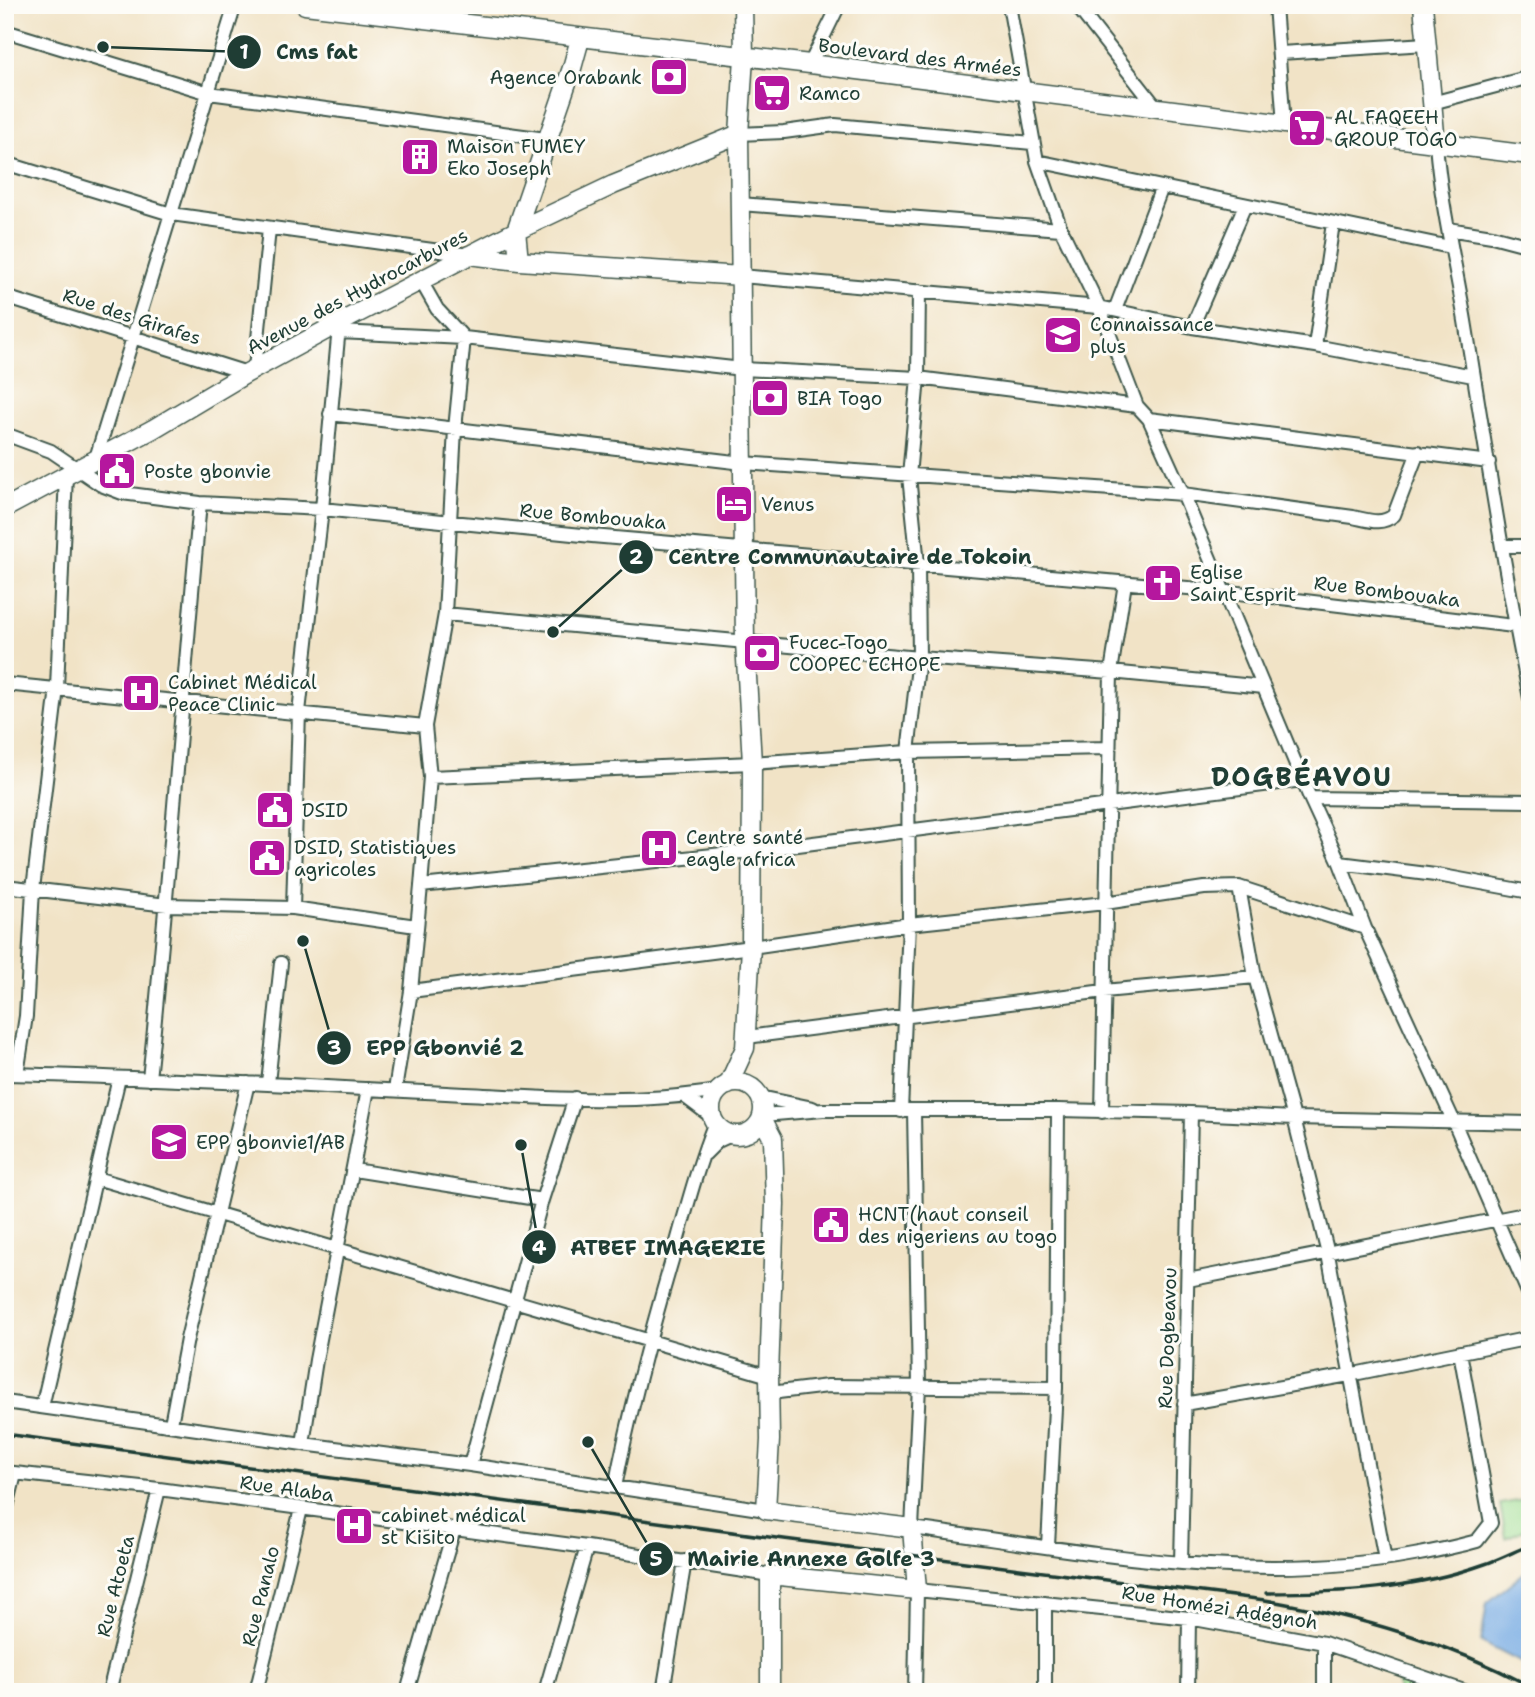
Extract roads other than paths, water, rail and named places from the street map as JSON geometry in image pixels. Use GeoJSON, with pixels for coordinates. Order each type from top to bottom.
{"type":"FeatureCollection","features":[{"type":"Feature","properties":{"kind":"main road","name":"Boulevard des Armées"},"geometry":{"type":"LineString","coordinates":[[305,5],[810,64],[1530,155]]}},
{"type":"Feature","properties":{"kind":"main road"},"geometry":{"type":"LineString","coordinates":[[743,5],[744,57],[739,134],[746,642],[752,763],[751,947],[746,1043],[759,1104],[773,1139],[775,1204],[766,1510],[912,1528],[917,1590],[770,1575],[771,1692]]}},
{"type":"Feature","properties":{"kind":"main road"},"geometry":{"type":"LineString","coordinates":[[1426,6],[1436,144]]}},
{"type":"Feature","properties":{"kind":"main road"},"geometry":{"type":"LineString","coordinates":[[519,261],[516,231],[580,39]]}},
{"type":"Feature","properties":{"kind":"main road","name":"Avenue des Hydrocarbures"},"geometry":{"type":"LineString","coordinates":[[5,508],[153,429],[251,371],[339,328],[516,231],[613,185],[739,134]]}},
{"type":"Feature","properties":{"kind":"main road"},"geometry":{"type":"LineString","coordinates":[[469,255],[519,261],[741,276]]}},
{"type":"Feature","properties":{"kind":"main road"},"geometry":{"type":"LineString","coordinates":[[746,1043],[712,1105],[714,1120],[722,1130],[755,1142],[766,1150],[774,1165]]}},
{"type":"Feature","properties":{"kind":"main road"},"geometry":{"type":"LineString","coordinates":[[722,1088],[743,1084],[759,1104]]}},
{"type":"Feature","properties":{"kind":"main road"},"geometry":{"type":"LineString","coordinates":[[735,1135],[752,1130],[759,1104]]}},
{"type":"Feature","properties":{"kind":"street"},"geometry":{"type":"LineString","coordinates":[[96,458],[235,5]]}},
{"type":"Feature","properties":{"kind":"street"},"geometry":{"type":"LineString","coordinates":[[810,64],[839,5]]}},
{"type":"Feature","properties":{"kind":"street"},"geometry":{"type":"LineString","coordinates":[[1009,5],[1032,143],[1061,229],[1099,307],[1138,407],[1149,419],[1183,494],[1365,928],[1530,1297]]}},
{"type":"Feature","properties":{"kind":"street"},"geometry":{"type":"LineString","coordinates":[[1076,5],[1156,107]]}},
{"type":"Feature","properties":{"kind":"street"},"geometry":{"type":"LineString","coordinates":[[1275,5],[1284,125]]}},
{"type":"Feature","properties":{"kind":"street"},"geometry":{"type":"LineString","coordinates":[[5,31],[209,93],[546,139]]}},
{"type":"Feature","properties":{"kind":"street"},"geometry":{"type":"LineString","coordinates":[[1280,52],[1427,44]]}},
{"type":"Feature","properties":{"kind":"street"},"geometry":{"type":"LineString","coordinates":[[1432,103],[1530,77]]}},
{"type":"Feature","properties":{"kind":"street"},"geometry":{"type":"LineString","coordinates":[[739,134],[835,125],[1032,143]]}},
{"type":"Feature","properties":{"kind":"street"},"geometry":{"type":"LineString","coordinates":[[1436,144],[1439,184],[1530,698]]}},
{"type":"Feature","properties":{"kind":"street"},"geometry":{"type":"LineString","coordinates":[[1037,161],[1450,247]]}},
{"type":"Feature","properties":{"kind":"street"},"geometry":{"type":"LineString","coordinates":[[5,163],[171,214],[469,255]]}},
{"type":"Feature","properties":{"kind":"street"},"geometry":{"type":"LineString","coordinates":[[1115,310],[1162,187]]}},
{"type":"Feature","properties":{"kind":"street"},"geometry":{"type":"LineString","coordinates":[[740,204],[1061,229]]}},
{"type":"Feature","properties":{"kind":"street"},"geometry":{"type":"LineString","coordinates":[[1192,327],[1245,205]]}},
{"type":"Feature","properties":{"kind":"street"},"geometry":{"type":"LineString","coordinates":[[1315,346],[1333,223]]}},
{"type":"Feature","properties":{"kind":"street"},"geometry":{"type":"LineString","coordinates":[[251,371],[269,229]]}},
{"type":"Feature","properties":{"kind":"street"},"geometry":{"type":"LineString","coordinates":[[1448,229],[1530,246]]}},
{"type":"Feature","properties":{"kind":"street"},"geometry":{"type":"LineString","coordinates":[[741,276],[1099,307],[1192,327],[1315,346],[1473,376]]}},
{"type":"Feature","properties":{"kind":"street"},"geometry":{"type":"LineString","coordinates":[[395,1090],[411,991],[421,886],[430,776],[425,726],[444,614],[454,429],[464,338],[437,309],[421,281]]}},
{"type":"Feature","properties":{"kind":"street"},"geometry":{"type":"LineString","coordinates":[[919,291],[918,379],[909,475],[918,564],[919,658],[908,752],[909,924],[905,1017],[919,1386],[912,1528],[1181,1563],[1324,1567],[1385,1560],[1477,1541],[1491,1523],[1460,1352]]}},
{"type":"Feature","properties":{"kind":"street","name":"Rue des Girafes"},"geometry":{"type":"LineString","coordinates":[[5,297],[251,371]]}},
{"type":"Feature","properties":{"kind":"street"},"geometry":{"type":"LineString","coordinates":[[293,908],[299,712],[339,328],[464,338],[742,369],[918,379],[1138,407]]}},
{"type":"Feature","properties":{"kind":"street"},"geometry":{"type":"LineString","coordinates":[[330,414],[743,463],[1183,494],[1379,522],[1387,521],[1394,515],[1418,452]]}},
{"type":"Feature","properties":{"kind":"street"},"geometry":{"type":"LineString","coordinates":[[1149,419],[1489,462]]}},
{"type":"Feature","properties":{"kind":"street","name":"Rue Bombouaka"},"geometry":{"type":"LineString","coordinates":[[5,434],[51,450],[71,472],[111,491],[200,503],[322,509],[1222,591],[1530,628]]}},
{"type":"Feature","properties":{"kind":"street"},"geometry":{"type":"LineString","coordinates":[[71,472],[57,688],[33,888],[26,1016],[11,1074],[575,1098],[684,1097],[722,1088]]}},
{"type":"Feature","properties":{"kind":"street"},"geometry":{"type":"LineString","coordinates":[[149,1079],[167,905],[181,701],[200,503]]}},
{"type":"Feature","properties":{"kind":"street"},"geometry":{"type":"LineString","coordinates":[[1502,546],[1530,546]]}},
{"type":"Feature","properties":{"kind":"street"},"geometry":{"type":"LineString","coordinates":[[1102,1112],[1111,672],[1125,583]]}},
{"type":"Feature","properties":{"kind":"street"},"geometry":{"type":"LineString","coordinates":[[444,614],[1264,687]]}},
{"type":"Feature","properties":{"kind":"street"},"geometry":{"type":"LineString","coordinates":[[5,684],[425,726]]}},
{"type":"Feature","properties":{"kind":"street"},"geometry":{"type":"LineString","coordinates":[[430,776],[752,763],[908,752],[1109,748]]}},
{"type":"Feature","properties":{"kind":"street"},"geometry":{"type":"LineString","coordinates":[[421,886],[751,851],[1303,780]]}},
{"type":"Feature","properties":{"kind":"street"},"geometry":{"type":"LineString","coordinates":[[1310,798],[1530,801]]}},
{"type":"Feature","properties":{"kind":"street"},"geometry":{"type":"LineString","coordinates":[[1340,863],[1443,876],[1530,892]]}},
{"type":"Feature","properties":{"kind":"street"},"geometry":{"type":"LineString","coordinates":[[5,886],[167,905],[293,908],[416,926]]}},
{"type":"Feature","properties":{"kind":"street"},"geometry":{"type":"LineString","coordinates":[[411,991],[909,924],[1105,903],[1204,888],[1239,887],[1365,928]]}},
{"type":"Feature","properties":{"kind":"street"},"geometry":{"type":"LineString","coordinates":[[1239,887],[1255,978],[1328,1254],[1385,1560]]}},
{"type":"Feature","properties":{"kind":"street"},"geometry":{"type":"LineString","coordinates":[[268,1083],[281,963]]}},
{"type":"Feature","properties":{"kind":"street"},"geometry":{"type":"LineString","coordinates":[[746,1043],[905,1017],[1104,991],[1255,978]]}},
{"type":"Feature","properties":{"kind":"street"},"geometry":{"type":"LineString","coordinates":[[42,1408],[119,1078]]}},
{"type":"Feature","properties":{"kind":"street"},"geometry":{"type":"LineString","coordinates":[[170,1424],[248,1083]]}},
{"type":"Feature","properties":{"kind":"street"},"geometry":{"type":"LineString","coordinates":[[303,1444],[368,1089]]}},
{"type":"Feature","properties":{"kind":"street"},"geometry":{"type":"LineString","coordinates":[[615,1487],[628,1419],[649,1339],[714,1120],[684,1097]]}},
{"type":"Feature","properties":{"kind":"street"},"geometry":{"type":"LineString","coordinates":[[470,1465],[542,1200],[575,1098]]}},
{"type":"Feature","properties":{"kind":"street"},"geometry":{"type":"LineString","coordinates":[[759,1104],[823,1110],[1058,1110],[1530,1123]]}},
{"type":"Feature","properties":{"kind":"street"},"geometry":{"type":"LineString","coordinates":[[759,1104],[823,1110]]}},
{"type":"Feature","properties":{"kind":"street"},"geometry":{"type":"LineString","coordinates":[[1048,1546],[1056,1388],[1058,1110]]}},
{"type":"Feature","properties":{"kind":"street","name":"Rue Dogbeavou"},"geometry":{"type":"LineString","coordinates":[[1181,1563],[1191,1113]]}},
{"type":"Feature","properties":{"kind":"street"},"geometry":{"type":"LineString","coordinates":[[702,1157],[718,1141],[735,1135]]}},
{"type":"Feature","properties":{"kind":"street"},"geometry":{"type":"LineString","coordinates":[[354,1170],[542,1200]]}},
{"type":"Feature","properties":{"kind":"street"},"geometry":{"type":"LineString","coordinates":[[96,1178],[649,1339],[714,1361],[770,1385],[1056,1388]]}},
{"type":"Feature","properties":{"kind":"street"},"geometry":{"type":"LineString","coordinates":[[1188,1280],[1530,1213]]}},
{"type":"Feature","properties":{"kind":"street"},"geometry":{"type":"LineString","coordinates":[[1184,1404],[1349,1375],[1530,1338]]}},
{"type":"Feature","properties":{"kind":"street"},"geometry":{"type":"LineString","coordinates":[[5,1402],[470,1465],[766,1510]]}},
{"type":"Feature","properties":{"kind":"street"},"geometry":{"type":"LineString","coordinates":[[5,1515],[10,1473]]}},
{"type":"Feature","properties":{"kind":"street","name":"Rue Alaba"},"geometry":{"type":"LineString","coordinates":[[10,1473],[159,1489],[587,1546],[770,1575]]}},
{"type":"Feature","properties":{"kind":"street","name":"Rue Atoeta"},"geometry":{"type":"LineString","coordinates":[[109,1692],[159,1489]]}},
{"type":"Feature","properties":{"kind":"street","name":"Rue Panalo"},"geometry":{"type":"LineString","coordinates":[[256,1692],[301,1509]]}},
{"type":"Feature","properties":{"kind":"street"},"geometry":{"type":"LineString","coordinates":[[407,1692],[454,1529]]}},
{"type":"Feature","properties":{"kind":"street"},"geometry":{"type":"LineString","coordinates":[[545,1692],[587,1546]]}},
{"type":"Feature","properties":{"kind":"street"},"geometry":{"type":"LineString","coordinates":[[663,1692],[685,1560]]}},
{"type":"Feature","properties":{"kind":"street"},"geometry":{"type":"LineString","coordinates":[[915,1692],[917,1590]]}},
{"type":"Feature","properties":{"kind":"street","name":"Rue Homézi Adégnoh"},"geometry":{"type":"LineString","coordinates":[[917,1590],[1189,1618],[1324,1643],[1465,1691]]}},
{"type":"Feature","properties":{"kind":"street"},"geometry":{"type":"LineString","coordinates":[[1045,1603],[1045,1692]]}},
{"type":"Feature","properties":{"kind":"street"},"geometry":{"type":"LineString","coordinates":[[1188,1692],[1189,1618]]}},
{"type":"Feature","properties":{"kind":"street"},"geometry":{"type":"LineString","coordinates":[[1324,1643],[1324,1692]]}},
{"type":"Feature","properties":{"kind":"water"},"geometry":{"type":"Polygon","coordinates":[[[1530,1568],[1530,1667],[1481,1642],[1487,1603],[1530,1568]]]}},
{"type":"Feature","properties":{"kind":"railway"},"geometry":{"type":"LineString","coordinates":[[5,1434],[784,1539],[1265,1600],[1335,1614],[1401,1632],[1466,1656],[1530,1686]]}},
{"type":"Feature","properties":{"kind":"railway"},"geometry":{"type":"LineString","coordinates":[[1266,1593],[1377,1588],[1432,1579],[1491,1562],[1530,1545]]}},
{"type":"Feature","properties":{"kind":"place","name":"Cms fat"},"geometry":{"type":"Point","coordinates":[103,47]}},
{"type":"Feature","properties":{"kind":"place","name":"Agence Orabank"},"geometry":{"type":"Point","coordinates":[669,77]}},
{"type":"Feature","properties":{"kind":"place","name":"Ramco"},"geometry":{"type":"Point","coordinates":[772,93]}},
{"type":"Feature","properties":{"kind":"place","name":"AL FAQEEH GROUP TOGO"},"geometry":{"type":"Point","coordinates":[1307,128]}},
{"type":"Feature","properties":{"kind":"place","name":"Maison FUMEY Eko Joseph"},"geometry":{"type":"Point","coordinates":[420,157]}},
{"type":"Feature","properties":{"kind":"place","name":"Connaissance plus"},"geometry":{"type":"Point","coordinates":[1063,335]}},
{"type":"Feature","properties":{"kind":"place","name":"BIA Togo"},"geometry":{"type":"Point","coordinates":[770,398]}},
{"type":"Feature","properties":{"kind":"place","name":"Poste gbonvie"},"geometry":{"type":"Point","coordinates":[117,471]}},
{"type":"Feature","properties":{"kind":"place","name":"Venus"},"geometry":{"type":"Point","coordinates":[734,504]}},
{"type":"Feature","properties":{"kind":"place","name":"Eglise Saint Esprit"},"geometry":{"type":"Point","coordinates":[1163,583]}},
{"type":"Feature","properties":{"kind":"place","name":"Centre Communautaire de Tokoin"},"geometry":{"type":"Point","coordinates":[553,632]}},
{"type":"Feature","properties":{"kind":"place","name":"Fucec-Togo COOPEC ECHOPE"},"geometry":{"type":"Point","coordinates":[762,653]}},
{"type":"Feature","properties":{"kind":"place","name":"Cabinet Médical Peace Clinic"},"geometry":{"type":"Point","coordinates":[141,693]}},
{"type":"Feature","properties":{"kind":"place","name":"DSID"},"geometry":{"type":"Point","coordinates":[275,810]}},
{"type":"Feature","properties":{"kind":"place","name":"Centre santé eagle africa"},"geometry":{"type":"Point","coordinates":[659,848]}},
{"type":"Feature","properties":{"kind":"place","name":"DSID, Statistiques agricoles"},"geometry":{"type":"Point","coordinates":[267,858]}},
{"type":"Feature","properties":{"kind":"place","name":"EPP Gbonvié 2"},"geometry":{"type":"Point","coordinates":[303,941]}},
{"type":"Feature","properties":{"kind":"place","name":"EPP gbonvie1/AB"},"geometry":{"type":"Point","coordinates":[169,1142]}},
{"type":"Feature","properties":{"kind":"place","name":"ATBEF IMAGERIE"},"geometry":{"type":"Point","coordinates":[521,1145]}},
{"type":"Feature","properties":{"kind":"place","name":"HCNT(haut conseil des nigeriens au togo"},"geometry":{"type":"Point","coordinates":[831,1225]}},
{"type":"Feature","properties":{"kind":"place","name":"Mairie Annexe Golfe 3"},"geometry":{"type":"Point","coordinates":[588,1442]}},
{"type":"Feature","properties":{"kind":"place","name":"cabinet médical st Kisito"},"geometry":{"type":"Point","coordinates":[354,1526]}},
{"type":"Feature","properties":{"kind":"district","name":"DOGBÉAVOU"},"geometry":{"type":"Point","coordinates":[1302,777]}}]}
